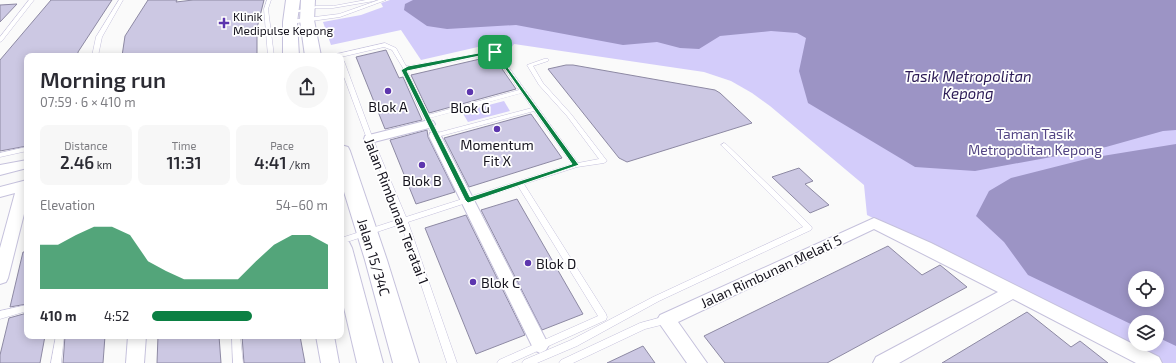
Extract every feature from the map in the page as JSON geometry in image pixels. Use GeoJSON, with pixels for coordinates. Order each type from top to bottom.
{"type":"FeatureCollection","features":[{"type":"Feature","properties":{"kind":"street"},"geometry":{"type":"LineString","coordinates":[[307,10],[313,53]]}},
{"type":"Feature","properties":{"kind":"street"},"geometry":{"type":"LineString","coordinates":[[291,12],[291,53]]}},
{"type":"Feature","properties":{"kind":"street"},"geometry":{"type":"LineString","coordinates":[[370,139],[430,126],[540,345]]}},
{"type":"Feature","properties":{"kind":"street","name":"Jalan 15/34C"},"geometry":{"type":"LineString","coordinates":[[344,160],[406,363]]}},
{"type":"Feature","properties":{"kind":"street"},"geometry":{"type":"LineString","coordinates":[[0,170],[24,165]]}},
{"type":"Feature","properties":{"kind":"street"},"geometry":{"type":"LineString","coordinates":[[0,192],[24,186]]}},
{"type":"Feature","properties":{"kind":"street"},"geometry":{"type":"LineString","coordinates":[[0,278],[24,192]]}},
{"type":"Feature","properties":{"kind":"street","name":"Jalan Rimbunan Melati 5"},"geometry":{"type":"LineString","coordinates":[[666,320],[872,224],[876,224],[1012,292]]}},
{"type":"Feature","properties":{"kind":"street","name":"Jalan 15/34C"},"geometry":{"type":"LineString","coordinates":[[344,260],[370,363]]}},
{"type":"Feature","properties":{"kind":"street"},"geometry":{"type":"LineString","coordinates":[[882,363],[1012,292],[1152,363]]}},
{"type":"Feature","properties":{"kind":"street"},"geometry":{"type":"LineString","coordinates":[[666,320],[698,363]]}},
{"type":"Feature","properties":{"kind":"street"},"geometry":{"type":"LineString","coordinates":[[135,363],[137,339]]}},
{"type":"Feature","properties":{"kind":"street"},"geometry":{"type":"LineString","coordinates":[[326,339],[330,363]]}},
{"type":"Feature","properties":{"kind":"lane"},"geometry":{"type":"LineString","coordinates":[[0,40],[32,0]]}},
{"type":"Feature","properties":{"kind":"lane"},"geometry":{"type":"LineString","coordinates":[[96,53],[99,37],[121,0]]}},
{"type":"Feature","properties":{"kind":"lane"},"geometry":{"type":"LineString","coordinates":[[270,0],[266,9],[271,53]]}},
{"type":"Feature","properties":{"kind":"lane"},"geometry":{"type":"LineString","coordinates":[[291,12],[316,7],[337,7],[374,0]]}},
{"type":"Feature","properties":{"kind":"lane"},"geometry":{"type":"LineString","coordinates":[[291,12],[307,10],[340,15],[384,0]]}},
{"type":"Feature","properties":{"kind":"lane"},"geometry":{"type":"LineString","coordinates":[[344,56],[384,45],[394,48],[404,67],[408,68]]}},
{"type":"Feature","properties":{"kind":"lane"},"geometry":{"type":"LineString","coordinates":[[430,126],[404,70],[495,52],[576,165]]}},
{"type":"Feature","properties":{"kind":"lane"},"geometry":{"type":"LineString","coordinates":[[344,240],[576,165],[604,161],[569,115],[541,84],[530,65],[546,60]]}},
{"type":"Feature","properties":{"kind":"lane","name":"Jalan Rimbunan Teratai 1"},"geometry":{"type":"LineString","coordinates":[[344,68],[370,139],[404,221],[452,363]]}},
{"type":"Feature","properties":{"kind":"lane"},"geometry":{"type":"LineString","coordinates":[[430,126],[523,91]]}},
{"type":"Feature","properties":{"kind":"lane"},"geometry":{"type":"LineString","coordinates":[[430,126],[536,109]]}},
{"type":"Feature","properties":{"kind":"lane"},"geometry":{"type":"LineString","coordinates":[[527,363],[574,343],[656,299],[808,228],[724,145]]}},
{"type":"Feature","properties":{"kind":"lane"},"geometry":{"type":"LineString","coordinates":[[0,155],[24,150]]}},
{"type":"Feature","properties":{"kind":"lane"},"geometry":{"type":"LineString","coordinates":[[502,363],[603,317],[520,184]]}},
{"type":"Feature","properties":{"kind":"lane"},"geometry":{"type":"LineString","coordinates":[[0,316],[24,309]]}},
{"type":"Feature","properties":{"kind":"lane"},"geometry":{"type":"LineString","coordinates":[[564,363],[643,326],[666,320]]}},
{"type":"Feature","properties":{"kind":"lane"},"geometry":{"type":"LineString","coordinates":[[56,363],[60,339]]}},
{"type":"Feature","properties":{"kind":"lane"},"geometry":{"type":"LineString","coordinates":[[236,339],[238,363]]}},
{"type":"Feature","properties":{"kind":"green space","name":"Taman Tasik Metropolitan Kepong"},"geometry":{"type":"Polygon","coordinates":[[[390,0],[1176,0],[1176,363],[1162,363],[1138,351],[1164,351],[1164,315],[1128,315],[1128,346],[867,215],[864,185],[770,106],[752,93],[731,81],[704,72],[514,44],[511,48],[491,44],[421,60],[401,30],[331,45],[323,22],[361,15],[383,7],[381,3],[390,0]]]}},
{"type":"Feature","properties":{"kind":"green space"},"geometry":{"type":"Polygon","coordinates":[[[504,101],[510,111],[468,122],[462,112],[504,101]]]}},
{"type":"Feature","properties":{"kind":"water","name":"Tasik Metropolitan Kepong"},"geometry":{"type":"Polygon","coordinates":[[[413,0],[1176,0],[1176,130],[1163,131],[1106,147],[975,171],[915,167],[808,103],[799,71],[806,38],[797,33],[771,31],[720,36],[699,49],[680,48],[657,42],[623,45],[516,25],[447,29],[427,26],[404,10],[405,4],[413,0]]]}},
{"type":"Feature","properties":{"kind":"water"},"geometry":{"type":"Polygon","coordinates":[[[1176,144],[1176,346],[1164,340],[1164,315],[1128,315],[1128,323],[1028,275],[1004,242],[976,216],[989,191],[1011,178],[1090,158],[1176,144]]]}},
{"type":"Feature","properties":{"kind":"building"},"geometry":{"type":"Polygon","coordinates":[[[51,0],[112,0],[78,53],[24,53],[24,147],[0,151],[0,60],[51,0]]]}},
{"type":"Feature","properties":{"kind":"building"},"geometry":{"type":"Polygon","coordinates":[[[148,0],[177,0],[176,2],[193,0],[264,0],[257,28],[257,53],[122,53],[125,36],[148,0]]]}},
{"type":"Feature","properties":{"kind":"building"},"geometry":{"type":"Polygon","coordinates":[[[17,4],[0,22],[0,5],[17,4]]]}},
{"type":"Feature","properties":{"kind":"building","name":"Blok A"},"geometry":{"type":"Polygon","coordinates":[[[386,50],[399,78],[403,77],[422,120],[385,129],[356,57],[386,50]]]}},
{"type":"Feature","properties":{"kind":"building"},"geometry":{"type":"Polygon","coordinates":[[[493,56],[516,89],[429,113],[411,75],[493,56]]]}},
{"type":"Feature","properties":{"kind":"building"},"geometry":{"type":"Polygon","coordinates":[[[566,65],[715,90],[752,123],[627,162],[619,158],[548,69],[566,65]]]}},
{"type":"Feature","properties":{"kind":"building"},"geometry":{"type":"Polygon","coordinates":[[[531,114],[562,158],[469,187],[444,138],[531,114]]]}},
{"type":"Feature","properties":{"kind":"building","name":"Blok B"},"geometry":{"type":"Polygon","coordinates":[[[427,130],[428,137],[455,192],[416,204],[390,140],[427,130]]]}},
{"type":"Feature","properties":{"kind":"building"},"geometry":{"type":"Polygon","coordinates":[[[799,168],[813,181],[805,184],[829,205],[810,213],[772,177],[799,168]]]}},
{"type":"Feature","properties":{"kind":"building","name":"Blok D"},"geometry":{"type":"Polygon","coordinates":[[[517,199],[583,314],[542,330],[481,210],[517,199]]]}},
{"type":"Feature","properties":{"kind":"building","name":"Blok C"},"geometry":{"type":"Polygon","coordinates":[[[466,215],[525,335],[476,354],[425,228],[466,215]]]}},
{"type":"Feature","properties":{"kind":"building"},"geometry":{"type":"Polygon","coordinates":[[[888,246],[922,275],[940,265],[967,287],[827,363],[725,363],[704,336],[888,246]]]}},
{"type":"Feature","properties":{"kind":"building"},"geometry":{"type":"Polygon","coordinates":[[[23,252],[24,252],[24,305],[10,307],[23,252]]]}},
{"type":"Feature","properties":{"kind":"building"},"geometry":{"type":"Polygon","coordinates":[[[1027,312],[1071,347],[1080,341],[1108,363],[942,363],[1027,312]]]}},
{"type":"Feature","properties":{"kind":"building"},"geometry":{"type":"Polygon","coordinates":[[[24,314],[24,339],[44,339],[40,363],[0,363],[0,355],[9,318],[24,314]]]}},
{"type":"Feature","properties":{"kind":"building"},"geometry":{"type":"Polygon","coordinates":[[[65,339],[105,339],[103,363],[63,363],[65,339]]]}},
{"type":"Feature","properties":{"kind":"building"},"geometry":{"type":"Polygon","coordinates":[[[158,339],[219,339],[221,363],[157,363],[158,339]]]}},
{"type":"Feature","properties":{"kind":"building"},"geometry":{"type":"Polygon","coordinates":[[[242,339],[301,339],[305,363],[244,363],[242,339]]]}},
{"type":"Feature","properties":{"kind":"building"},"geometry":{"type":"Polygon","coordinates":[[[643,346],[655,363],[607,363],[643,346]]]}},
{"type":"Feature","properties":{"kind":"place","name":"Klinik Medipulse Kepong"},"geometry":{"type":"Point","coordinates":[224,23]}},
{"type":"Feature","properties":{"kind":"place","name":"Blok A"},"geometry":{"type":"Point","coordinates":[388,91]}},
{"type":"Feature","properties":{"kind":"place","name":"Blok G"},"geometry":{"type":"Point","coordinates":[470,92]}},
{"type":"Feature","properties":{"kind":"place","name":"Momentum Fit X"},"geometry":{"type":"Point","coordinates":[497,129]}},
{"type":"Feature","properties":{"kind":"place","name":"Blok B"},"geometry":{"type":"Point","coordinates":[422,165]}},
{"type":"Feature","properties":{"kind":"place","name":"Blok D"},"geometry":{"type":"Point","coordinates":[528,263]}},
{"type":"Feature","properties":{"kind":"place","name":"Blok C"},"geometry":{"type":"Point","coordinates":[473,282]}},
{"type":"Feature","properties":{"kind":"route"},"geometry":{"type":"LineString","coordinates":[[495,52],[576,165],[468,200],[429,124],[404,70],[495,52]]}}]}
